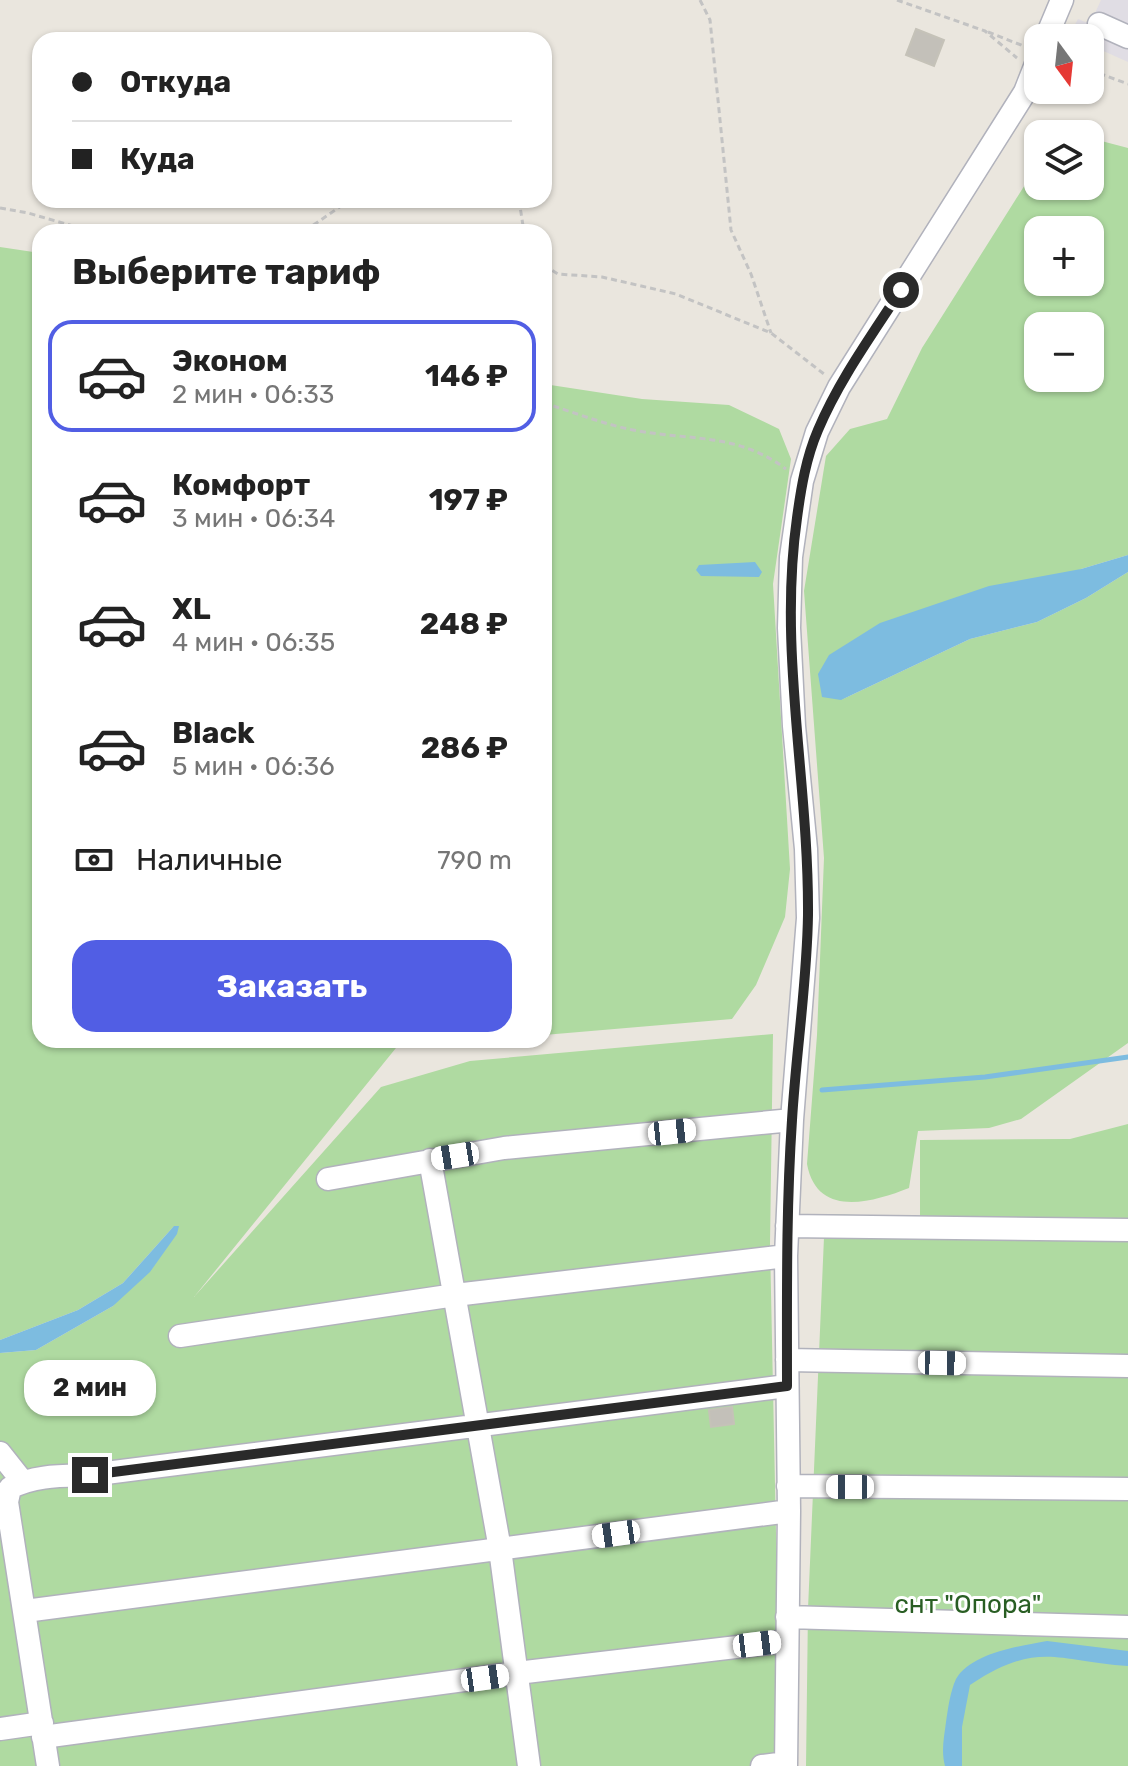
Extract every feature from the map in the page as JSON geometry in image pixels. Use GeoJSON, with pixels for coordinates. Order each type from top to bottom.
{"type":"FeatureCollection","features":[{"type":"Feature","properties":{"kind":"street"},"geometry":{"type":"LineString","coordinates":[[1052,24],[1062,0]]}},
{"type":"Feature","properties":{"kind":"street"},"geometry":{"type":"LineString","coordinates":[[1104,26],[1128,37]]}},
{"type":"Feature","properties":{"kind":"street"},"geometry":{"type":"LineString","coordinates":[[762,1766],[786,1764],[789,1511],[786,1256],[792,1120],[808,918],[806,849],[794,726],[789,628],[791,557],[802,481],[817,432],[839,387],[1024,94]]}},
{"type":"Feature","properties":{"kind":"street"},"geometry":{"type":"LineString","coordinates":[[328,1179],[504,1148],[792,1120]]}},
{"type":"Feature","properties":{"kind":"street"},"geometry":{"type":"LineString","coordinates":[[430,1160],[500,1549],[529,1766]]}},
{"type":"Feature","properties":{"kind":"street"},"geometry":{"type":"LineString","coordinates":[[787,1226],[1128,1230]]}},
{"type":"Feature","properties":{"kind":"street"},"geometry":{"type":"LineString","coordinates":[[180,1336],[455,1295],[786,1256]]}},
{"type":"Feature","properties":{"kind":"street"},"geometry":{"type":"LineString","coordinates":[[787,1360],[1128,1366]]}},
{"type":"Feature","properties":{"kind":"street"},"geometry":{"type":"LineString","coordinates":[[8,1498],[46,1477],[90,1475],[787,1386]]}},
{"type":"Feature","properties":{"kind":"street"},"geometry":{"type":"LineString","coordinates":[[0,1453],[48,1766]]}},
{"type":"Feature","properties":{"kind":"street"},"geometry":{"type":"LineString","coordinates":[[788,1486],[1128,1489]]}},
{"type":"Feature","properties":{"kind":"street"},"geometry":{"type":"LineString","coordinates":[[25,1611],[789,1511]]}},
{"type":"Feature","properties":{"kind":"street"},"geometry":{"type":"LineString","coordinates":[[787,1617],[1128,1627]]}},
{"type":"Feature","properties":{"kind":"street"},"geometry":{"type":"LineString","coordinates":[[0,1729],[42,1730],[787,1641]]}},
{"type":"Feature","properties":{"kind":"path"},"geometry":{"type":"LineString","coordinates":[[700,0],[710,20],[731,230],[751,274],[771,333]]}},
{"type":"Feature","properties":{"kind":"path"},"geometry":{"type":"LineString","coordinates":[[897,0],[985,31],[1024,52]]}},
{"type":"Feature","properties":{"kind":"path"},"geometry":{"type":"LineString","coordinates":[[985,31],[1014,56],[1024,57]]}},
{"type":"Feature","properties":{"kind":"path"},"geometry":{"type":"LineString","coordinates":[[1104,75],[1128,84]]}},
{"type":"Feature","properties":{"kind":"path"},"geometry":{"type":"LineString","coordinates":[[0,208],[66,224]]}},
{"type":"Feature","properties":{"kind":"path"},"geometry":{"type":"LineString","coordinates":[[315,224],[338,208]]}},
{"type":"Feature","properties":{"kind":"path"},"geometry":{"type":"LineString","coordinates":[[552,270],[558,274],[602,277],[676,294],[771,333],[839,387]]}},
{"type":"Feature","properties":{"kind":"path"},"geometry":{"type":"LineString","coordinates":[[552,405],[632,430],[719,440],[765,454],[802,481]]}},
{"type":"Feature","properties":{"kind":"shaded area"},"geometry":{"type":"Polygon","coordinates":[[[1101,0],[1128,0],[1128,62],[1104,51],[1104,24],[1090,24],[1101,0]]]}},
{"type":"Feature","properties":{"kind":"green space"},"geometry":{"type":"Polygon","coordinates":[[[1104,142],[1128,148],[1128,555],[1081,569],[841,700],[970,639],[1037,622],[1086,598],[1128,572],[1128,1043],[1021,1119],[989,1128],[918,1131],[909,1188],[878,1198],[848,1202],[822,1193],[813,1181],[807,1164],[817,1035],[824,858],[804,591],[826,456],[850,429],[887,419],[922,348],[1024,186],[1024,200],[1104,200],[1104,142]]]}},
{"type":"Feature","properties":{"kind":"green space"},"geometry":{"type":"Polygon","coordinates":[[[0,247],[32,252],[32,1048],[396,1048],[194,1297],[381,1087],[470,1061],[773,1034],[770,1244],[778,1629],[777,1766],[0,1766],[0,1353],[36,1350],[113,1306],[174,1226],[123,1283],[78,1310],[0,1340],[0,247]]]}},
{"type":"Feature","properties":{"kind":"green space"},"geometry":{"type":"Polygon","coordinates":[[[552,385],[642,399],[729,405],[779,429],[791,459],[773,584],[790,869],[785,917],[756,985],[732,1019],[552,1034],[552,385]]]}},
{"type":"Feature","properties":{"kind":"green space","name":"снт \"Опора\""},"geometry":{"type":"Polygon","coordinates":[[[1128,1124],[1128,1766],[806,1766],[808,1609],[825,1214],[920,1217],[920,1140],[1070,1139],[1128,1124]]]}},
{"type":"Feature","properties":{"kind":"water"},"geometry":{"type":"Polygon","coordinates":[[[1128,555],[1128,572],[1086,598],[1037,622],[970,639],[841,700],[822,697],[818,674],[829,655],[880,623],[989,586],[1081,569],[1128,555]]]}},
{"type":"Feature","properties":{"kind":"water"},"geometry":{"type":"Polygon","coordinates":[[[755,562],[762,572],[759,577],[701,576],[696,570],[699,565],[755,562]]]}},
{"type":"Feature","properties":{"kind":"water"},"geometry":{"type":"Polygon","coordinates":[[[174,1226],[179,1226],[177,1234],[150,1272],[113,1306],[36,1350],[0,1353],[0,1340],[78,1310],[123,1283],[174,1226]]]}},
{"type":"Feature","properties":{"kind":"water"},"geometry":{"type":"Polygon","coordinates":[[[1047,1641],[1128,1651],[1128,1666],[1048,1657],[1013,1662],[993,1671],[970,1685],[962,1727],[962,1766],[945,1766],[943,1744],[952,1689],[963,1670],[997,1652],[1047,1641]]]}},
{"type":"Feature","properties":{"kind":"building"},"geometry":{"type":"Polygon","coordinates":[[[916,29],[944,40],[934,66],[906,55],[916,29]]]}},
{"type":"Feature","properties":{"kind":"building"},"geometry":{"type":"Polygon","coordinates":[[[732,1407],[734,1424],[711,1427],[709,1410],[732,1407]]]}},
{"type":"Feature","properties":{"kind":"waterway"},"geometry":{"type":"LineString","coordinates":[[822,1090],[985,1077],[1128,1057]]}},
{"type":"Feature","properties":{"kind":"route"},"geometry":{"type":"LineString","coordinates":[[90,1475],[787,1386],[786,1256],[792,1120],[808,918],[806,849],[794,726],[789,628],[791,557],[802,481],[817,432],[839,387],[901,290]]}}]}
